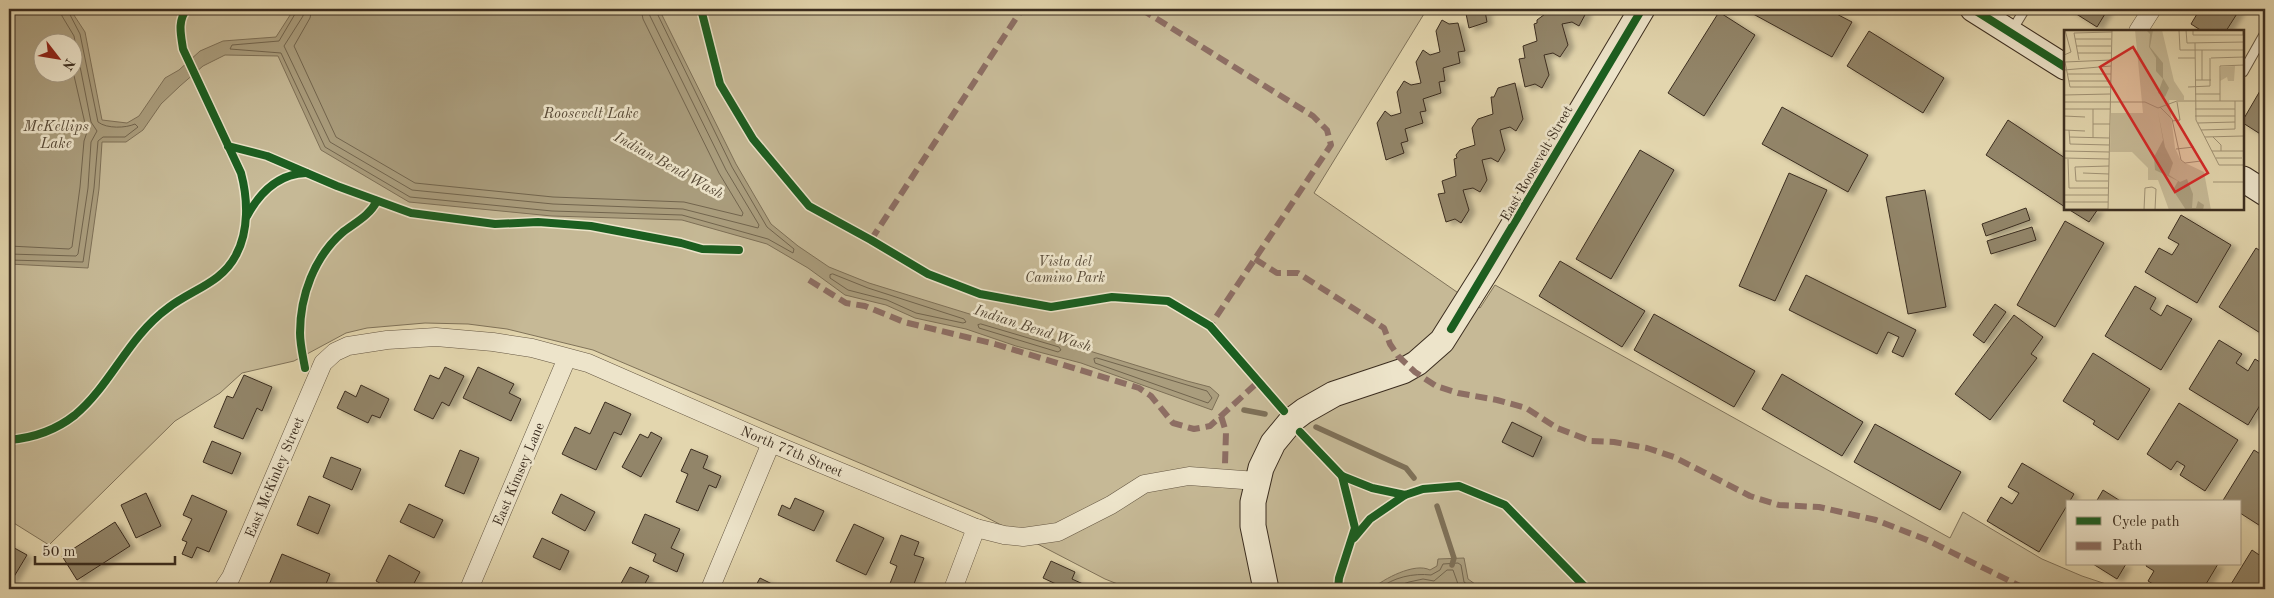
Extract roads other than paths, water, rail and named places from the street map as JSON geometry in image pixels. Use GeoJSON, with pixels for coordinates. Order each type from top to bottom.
{"type":"FeatureCollection","features":[{"type":"Feature","properties":{"kind":"street","name":"East Roosevelt Street"},"geometry":{"type":"LineString","coordinates":[[1266,589],[1254,526],[1253,502],[1257,481],[1273,443],[1292,420],[1304,410],[1334,394],[1402,371],[1417,363],[1442,340],[1488,268],[1642,9]]}},
{"type":"Feature","properties":{"kind":"street"},"geometry":{"type":"LineString","coordinates":[[1973,9],[2064,66]]}},
{"type":"Feature","properties":{"kind":"street"},"geometry":{"type":"LineString","coordinates":[[2139,30],[2152,9]]}},
{"type":"Feature","properties":{"kind":"street"},"geometry":{"type":"LineString","coordinates":[[2244,180],[2265,193]]}},
{"type":"Feature","properties":{"kind":"street","name":"North 77th Street"},"geometry":{"type":"LineString","coordinates":[[324,363],[335,352],[348,346],[387,340],[436,337],[512,345],[588,363],[771,443],[976,528],[1004,535],[1022,537],[1058,532],[1111,505],[1144,484],[1190,476],[1257,481]]}},
{"type":"Feature","properties":{"kind":"street","name":"East Kimsey Lane"},"geometry":{"type":"LineString","coordinates":[[470,589],[567,358]]}},
{"type":"Feature","properties":{"kind":"street","name":"East McKinley Street"},"geometry":{"type":"LineString","coordinates":[[223,589],[231,577],[324,363]]}},
{"type":"Feature","properties":{"kind":"street"},"geometry":{"type":"LineString","coordinates":[[710,589],[771,443]]}},
{"type":"Feature","properties":{"kind":"street"},"geometry":{"type":"LineString","coordinates":[[953,589],[976,528]]}},
{"type":"Feature","properties":{"kind":"lane"},"geometry":{"type":"LineString","coordinates":[[2010,32],[2025,9]]}},
{"type":"Feature","properties":{"kind":"lane"},"geometry":{"type":"LineString","coordinates":[[2244,70],[2265,33]]}},
{"type":"Feature","properties":{"kind":"water","name":"Roosevelt Lake"},"geometry":{"type":"Polygon","coordinates":[[[9,9],[70,9],[85,32],[102,120],[127,123],[139,116],[165,78],[179,70],[200,51],[223,41],[276,37],[294,9],[659,9],[736,164],[771,224],[798,246],[829,267],[869,283],[1210,387],[1219,395],[1212,410],[1081,363],[1016,346],[966,329],[915,318],[886,305],[845,295],[808,268],[767,244],[682,220],[552,216],[409,202],[321,150],[278,56],[225,55],[203,66],[180,86],[161,104],[143,130],[126,142],[102,142],[99,189],[88,268],[9,264],[9,9]]]}},
{"type":"Feature","properties":{"kind":"water"},"geometry":{"type":"Polygon","coordinates":[[[1464,558],[1468,579],[1482,589],[1372,589],[1391,576],[1408,570],[1424,568],[1430,570],[1437,566],[1438,559],[1464,558]]]}},
{"type":"Feature","properties":{"kind":"waterway","name":"Indian Bend Wash"},"geometry":{"type":"LineString","coordinates":[[1244,410],[1265,414]]}},
{"type":"Feature","properties":{"kind":"waterway","name":"Indian Bend Wash"},"geometry":{"type":"LineString","coordinates":[[1316,427],[1406,468],[1414,478]]}},
{"type":"Feature","properties":{"kind":"waterway","name":"Indian Bend Wash"},"geometry":{"type":"LineString","coordinates":[[1437,506],[1454,558],[1452,565]]}},
{"type":"Feature","properties":{"kind":"water label","name":"McKellips Lake"},"geometry":{"type":"Point","coordinates":[56,134]}},
{"type":"Feature","properties":{"kind":"park label","name":"Vista del Camino Park"},"geometry":{"type":"Point","coordinates":[1065,270]}}]}
